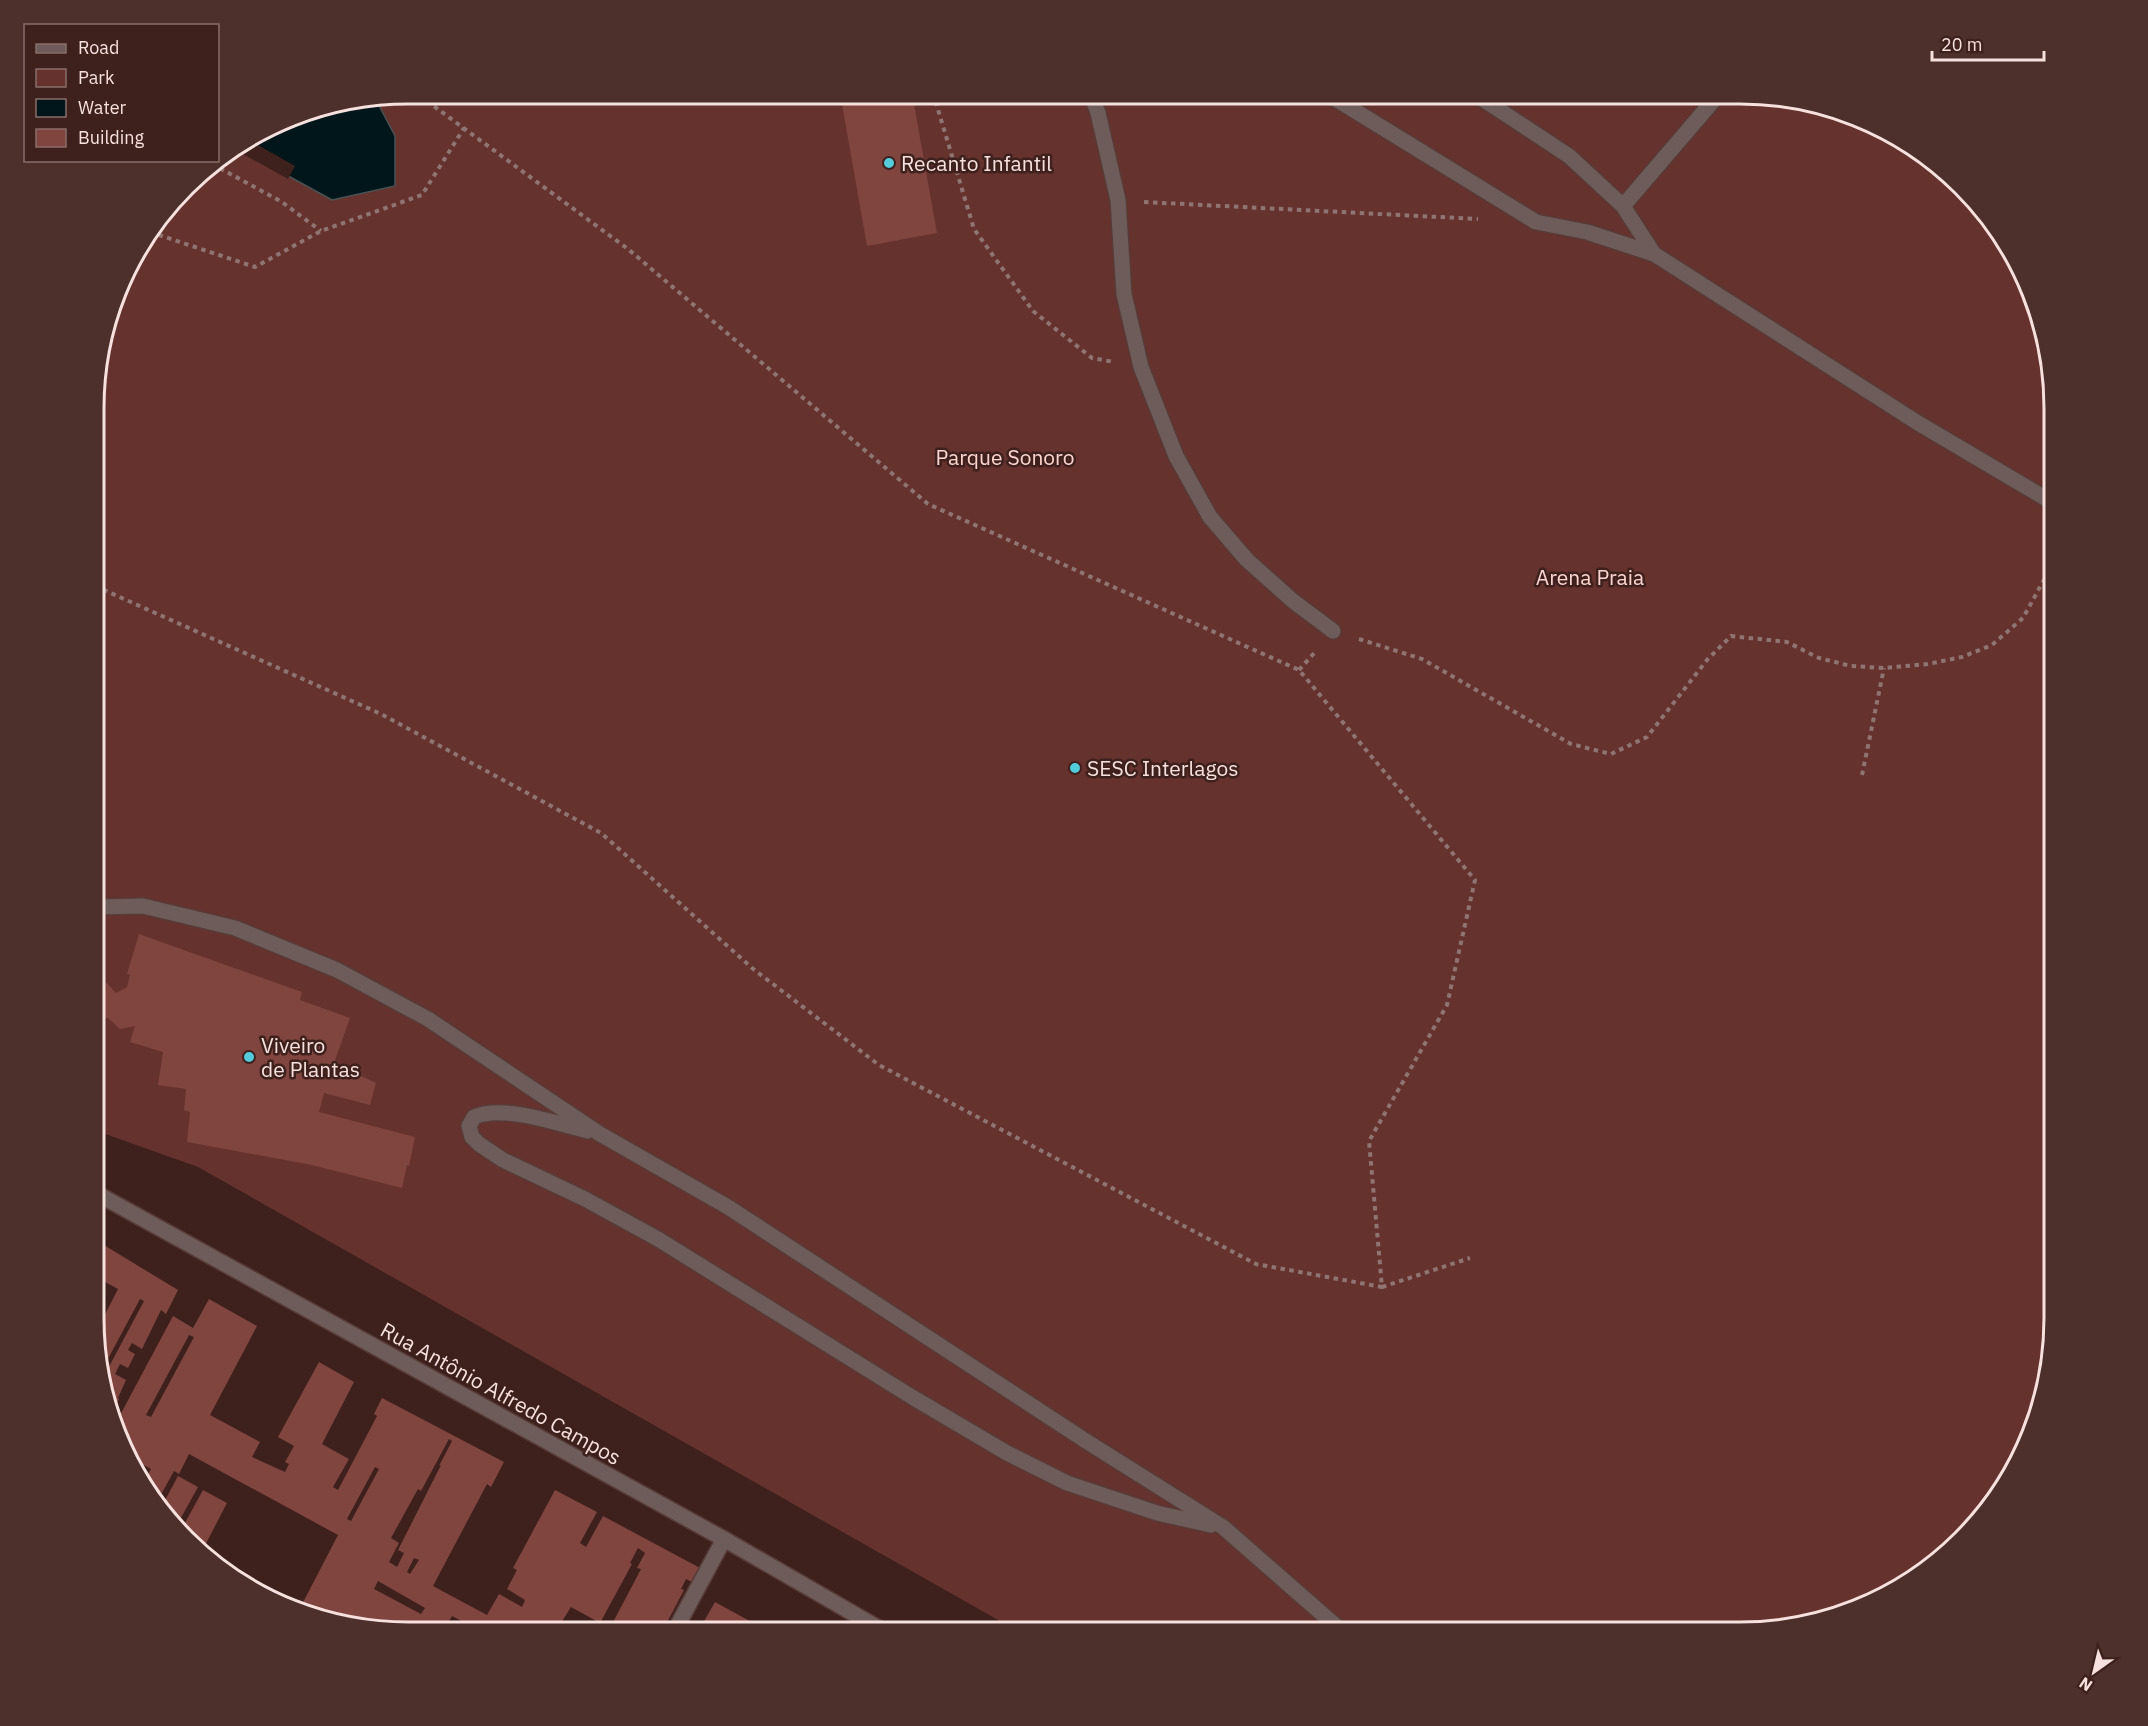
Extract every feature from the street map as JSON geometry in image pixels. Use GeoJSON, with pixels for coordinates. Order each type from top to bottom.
{"type":"FeatureCollection","features":[{"type":"Feature","properties":{"kind":"street"},"geometry":{"type":"LineString","coordinates":[[1095,104],[1118,200],[1124,294],[1141,367],[1176,456],[1210,517],[1247,560],[1293,601],[1333,631]]}},
{"type":"Feature","properties":{"kind":"street"},"geometry":{"type":"LineString","coordinates":[[1344,104],[1536,222],[1587,232],[1654,254],[1918,423],[2044,497]]}},
{"type":"Feature","properties":{"kind":"street"},"geometry":{"type":"LineString","coordinates":[[1491,104],[1569,156],[1623,206],[1654,254]]}},
{"type":"Feature","properties":{"kind":"street"},"geometry":{"type":"LineString","coordinates":[[1623,206],[1710,104]]}},
{"type":"Feature","properties":{"kind":"street"},"geometry":{"type":"LineString","coordinates":[[104,907],[143,906],[235,928],[337,970],[428,1019],[600,1134],[728,1207],[1089,1443],[1223,1527],[1331,1622]]}},
{"type":"Feature","properties":{"kind":"street"},"geometry":{"type":"LineString","coordinates":[[600,1134],[515,1115],[480,1114],[471,1121],[469,1126],[472,1137],[503,1160],[585,1199],[658,1239],[912,1397],[1007,1453],[1067,1483],[1157,1514],[1223,1527]]}},
{"type":"Feature","properties":{"kind":"street","name":"Rua Antônio Alfredo Campos"},"geometry":{"type":"LineString","coordinates":[[104,1198],[724,1539],[868,1622]]}},
{"type":"Feature","properties":{"kind":"street"},"geometry":{"type":"LineString","coordinates":[[679,1622],[724,1539]]}},
{"type":"Feature","properties":{"kind":"path"},"geometry":{"type":"LineString","coordinates":[[431,104],[627,249],[928,504],[1299,670],[1475,880],[1447,1005],[1369,1141],[1382,1287]]}},
{"type":"Feature","properties":{"kind":"path"},"geometry":{"type":"LineString","coordinates":[[936,104],[974,229],[1033,311],[1092,358],[1141,367]]}},
{"type":"Feature","properties":{"kind":"path"},"geometry":{"type":"LineString","coordinates":[[158,235],[255,267],[321,231],[422,195],[464,129]]}},
{"type":"Feature","properties":{"kind":"path"},"geometry":{"type":"LineString","coordinates":[[220,168],[282,202],[321,231]]}},
{"type":"Feature","properties":{"kind":"path"},"geometry":{"type":"LineString","coordinates":[[1118,200],[1488,219]]}},
{"type":"Feature","properties":{"kind":"path"},"geometry":{"type":"LineString","coordinates":[[1333,631],[1422,659],[1571,744],[1611,754],[1647,737],[1707,660],[1731,636],[1787,642],[1820,658],[1851,666],[1884,668],[1928,664],[1962,657],[1992,645],[2022,618],[2044,580]]}},
{"type":"Feature","properties":{"kind":"path"},"geometry":{"type":"LineString","coordinates":[[104,590],[381,714],[601,833],[752,968],[879,1065],[1257,1264],[1382,1287],[1470,1258]]}},
{"type":"Feature","properties":{"kind":"path"},"geometry":{"type":"LineString","coordinates":[[1862,775],[1884,668]]}},
{"type":"Feature","properties":{"kind":"green space","name":"SESC Interlagos"},"geometry":{"type":"Polygon","coordinates":[[[387,104],[1761,104],[1800,109],[1857,127],[1893,144],[1926,166],[1956,192],[1982,222],[2013,273],[2034,329],[2044,387],[2044,1339],[2039,1378],[2021,1435],[2004,1471],[1982,1504],[1956,1534],[1926,1560],[1875,1591],[1819,1612],[1761,1622],[1002,1622],[198,1167],[104,1134],[104,387],[109,348],[127,291],[144,255],[166,222],[192,192],[222,166],[273,135],[329,114],[387,104]]]}},
{"type":"Feature","properties":{"kind":"water"},"geometry":{"type":"Polygon","coordinates":[[[379,105],[395,136],[395,186],[332,200],[244,152],[273,135],[310,120],[348,109],[379,105]]]}},
{"type":"Feature","properties":{"kind":"pier"},"geometry":{"type":"Polygon","coordinates":[[[256,144],[295,166],[288,179],[242,153],[256,144]]]}},
{"type":"Feature","properties":{"kind":"building","name":"Recanto Infantil"},"geometry":{"type":"Polygon","coordinates":[[[842,104],[914,104],[937,233],[867,246],[842,104]]]}},
{"type":"Feature","properties":{"kind":"building","name":"Viveiro de Plantas"},"geometry":{"type":"Polygon","coordinates":[[[139,934],[302,992],[300,1000],[350,1018],[334,1063],[376,1083],[370,1105],[324,1093],[319,1112],[415,1137],[402,1188],[312,1165],[187,1142],[190,1112],[184,1110],[186,1089],[158,1085],[163,1052],[130,1042],[135,1026],[120,1029],[108,1018],[104,1018],[104,983],[107,983],[116,993],[127,987],[130,975],[127,974],[139,934]]]}},
{"type":"Feature","properties":{"kind":"building"},"geometry":{"type":"Polygon","coordinates":[[[104,1245],[178,1290],[166,1314],[161,1310],[142,1349],[132,1343],[128,1350],[135,1354],[128,1368],[120,1364],[115,1374],[126,1380],[116,1404],[108,1369],[144,1301],[140,1299],[107,1362],[104,1316],[118,1289],[104,1281],[104,1245]]]}},
{"type":"Feature","properties":{"kind":"building"},"geometry":{"type":"Polygon","coordinates":[[[209,1299],[257,1326],[210,1415],[260,1442],[252,1457],[285,1472],[289,1464],[285,1462],[294,1446],[278,1437],[319,1362],[354,1382],[322,1444],[349,1459],[333,1487],[338,1490],[377,1416],[374,1414],[382,1398],[504,1462],[491,1487],[487,1484],[433,1586],[487,1615],[499,1594],[522,1607],[525,1600],[507,1589],[517,1570],[513,1568],[555,1490],[597,1512],[580,1543],[586,1547],[603,1516],[702,1569],[694,1583],[686,1579],[681,1589],[684,1590],[667,1622],[613,1622],[641,1569],[637,1568],[645,1553],[638,1548],[630,1563],[632,1564],[601,1622],[571,1607],[562,1622],[464,1622],[452,1616],[449,1622],[387,1622],[348,1617],[303,1603],[338,1535],[189,1454],[179,1474],[174,1471],[160,1495],[147,1476],[151,1469],[140,1463],[135,1453],[120,1415],[173,1316],[193,1328],[209,1299]],[[189,1335],[146,1415],[151,1417],[194,1337],[189,1335]],[[449,1439],[421,1491],[418,1489],[391,1538],[399,1543],[389,1562],[397,1567],[404,1553],[398,1550],[441,1465],[439,1466],[452,1441],[449,1439]],[[375,1467],[347,1519],[351,1521],[379,1469],[375,1467]],[[414,1558],[407,1572],[410,1574],[419,1560],[414,1558]],[[378,1581],[374,1589],[421,1614],[425,1608],[378,1581]]]}},
{"type":"Feature","properties":{"kind":"building"},"geometry":{"type":"Polygon","coordinates":[[[178,1476],[198,1487],[180,1520],[164,1502],[178,1476]]]}},
{"type":"Feature","properties":{"kind":"building"},"geometry":{"type":"Polygon","coordinates":[[[203,1490],[227,1503],[205,1545],[184,1525],[203,1490]]]}},
{"type":"Feature","properties":{"kind":"building"},"geometry":{"type":"Polygon","coordinates":[[[715,1602],[752,1622],[704,1622],[715,1602]]]}},
{"type":"Feature","properties":{"kind":"place","name":"Recanto Infantil"},"geometry":{"type":"Point","coordinates":[889,163]}},
{"type":"Feature","properties":{"kind":"place","name":"SESC Interlagos"},"geometry":{"type":"Point","coordinates":[1075,768]}},
{"type":"Feature","properties":{"kind":"place","name":"Viveiro de Plantas"},"geometry":{"type":"Point","coordinates":[249,1057]}},
{"type":"Feature","properties":{"kind":"park label","name":"Parque Sonoro"},"geometry":{"type":"Point","coordinates":[1005,457]}},
{"type":"Feature","properties":{"kind":"park label","name":"Arena Praia"},"geometry":{"type":"Point","coordinates":[1590,577]}}]}
